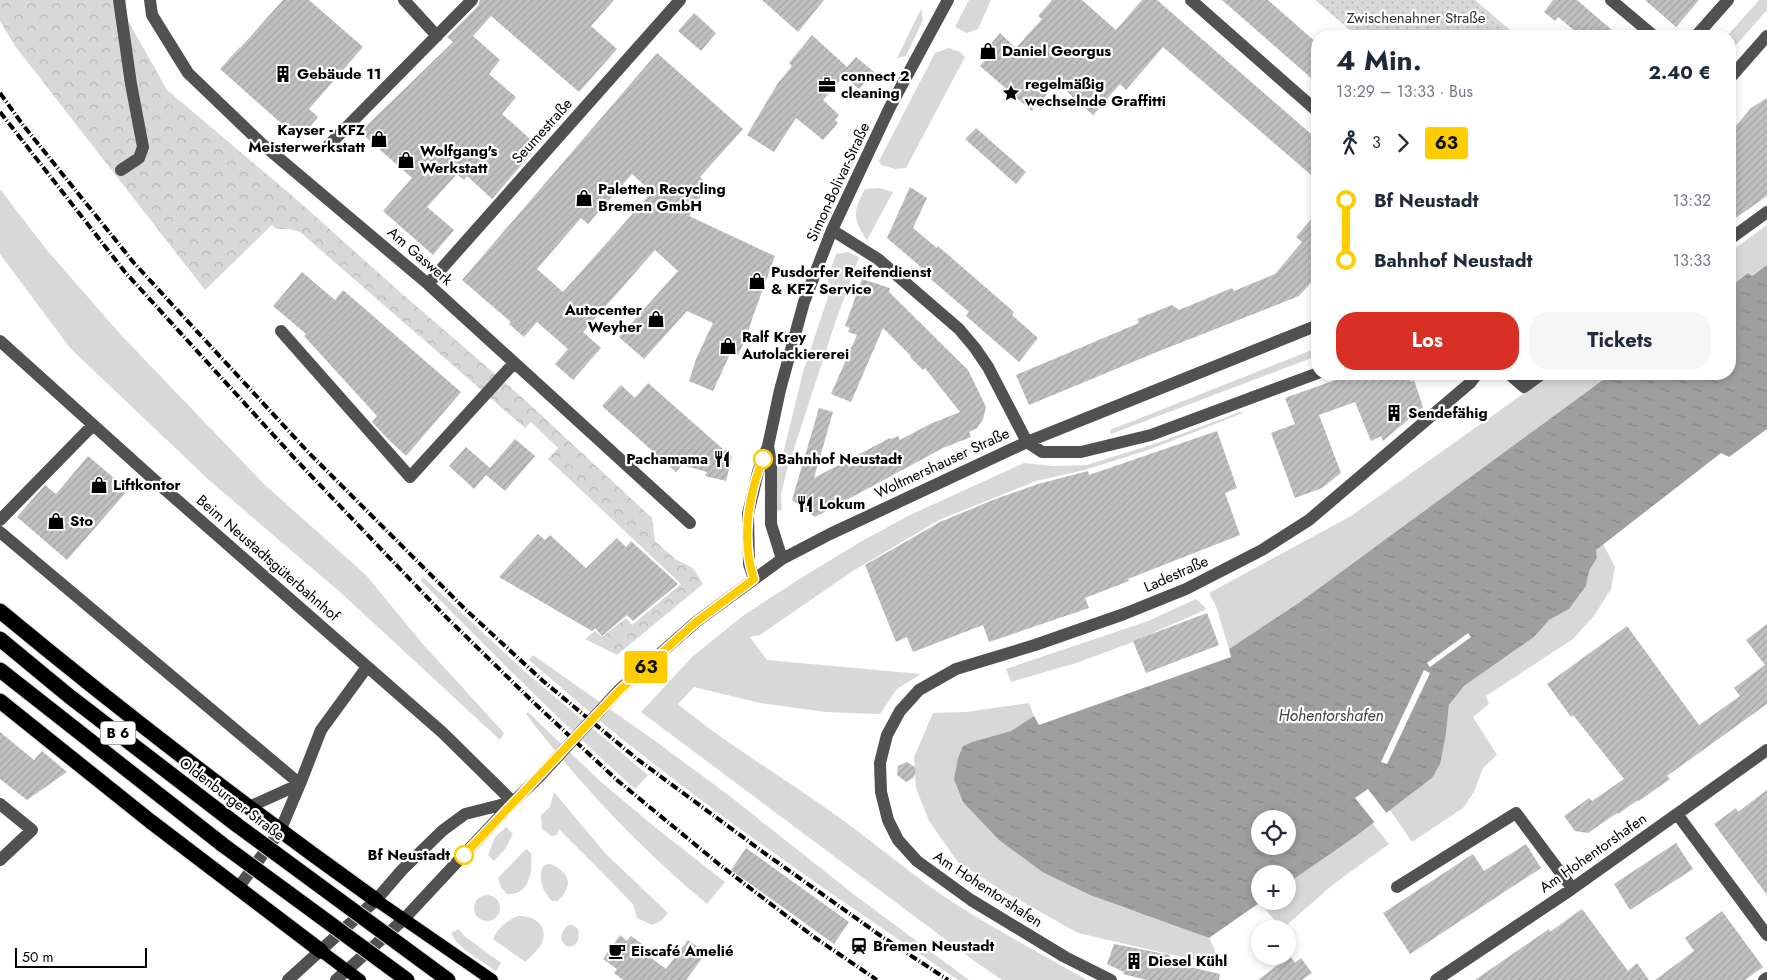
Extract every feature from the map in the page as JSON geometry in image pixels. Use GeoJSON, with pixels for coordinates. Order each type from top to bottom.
{"type":"FeatureCollection","features":[{"type":"Feature","properties":{"kind":"highway"},"geometry":{"type":"LineString","coordinates":[[0,611],[91,686],[280,831],[376,900]]}},
{"type":"Feature","properties":{"kind":"highway","name":"Oldenburger Straße"},"geometry":{"type":"LineString","coordinates":[[0,639],[69,696],[237,825],[448,980]]}},
{"type":"Feature","properties":{"kind":"highway","name":"B 6"},"geometry":{"type":"LineString","coordinates":[[0,670],[223,845],[407,980]]}},
{"type":"Feature","properties":{"kind":"highway"},"geometry":{"type":"LineString","coordinates":[[0,701],[150,821],[321,951]]}},
{"type":"Feature","properties":{"kind":"main road"},"geometry":{"type":"LineString","coordinates":[[376,900],[492,980]]}},
{"type":"Feature","properties":{"kind":"main road"},"geometry":{"type":"LineString","coordinates":[[321,951],[360,980]]}},
{"type":"Feature","properties":{"kind":"street"},"geometry":{"type":"LineString","coordinates":[[119,0],[131,84],[143,147],[139,158],[121,170]]}},
{"type":"Feature","properties":{"kind":"street","name":"Am Gaswerk"},"geometry":{"type":"LineString","coordinates":[[150,0],[152,15],[188,73],[261,143],[428,284],[690,523]]}},
{"type":"Feature","properties":{"kind":"street"},"geometry":{"type":"LineString","coordinates":[[404,0],[437,36]]}},
{"type":"Feature","properties":{"kind":"street"},"geometry":{"type":"LineString","coordinates":[[328,146],[472,0]]}},
{"type":"Feature","properties":{"kind":"street","name":"Seumestraße"},"geometry":{"type":"LineString","coordinates":[[428,284],[680,0]]}},
{"type":"Feature","properties":{"kind":"street","name":"Simon-Bolivar-Straße"},"geometry":{"type":"LineString","coordinates":[[754,579],[749,564],[748,514],[758,472],[768,446],[780,390],[804,302],[832,230],[890,107],[948,0]]}},
{"type":"Feature","properties":{"kind":"street"},"geometry":{"type":"LineString","coordinates":[[1191,0],[1311,106]]}},
{"type":"Feature","properties":{"kind":"street"},"geometry":{"type":"LineString","coordinates":[[1611,0],[1647,30]]}},
{"type":"Feature","properties":{"kind":"street"},"geometry":{"type":"LineString","coordinates":[[1701,30],[1728,0]]}},
{"type":"Feature","properties":{"kind":"street"},"geometry":{"type":"LineString","coordinates":[[1736,71],[1767,36]]}},
{"type":"Feature","properties":{"kind":"street"},"geometry":{"type":"LineString","coordinates":[[1736,235],[1767,212]]}},
{"type":"Feature","properties":{"kind":"street"},"geometry":{"type":"LineString","coordinates":[[832,230],[878,259],[959,329],[988,367],[1027,442],[1042,452],[1081,452],[1151,435],[1311,377]]}},
{"type":"Feature","properties":{"kind":"street","name":"Woltmershauser Straße"},"geometry":{"type":"LineString","coordinates":[[336,980],[403,920],[620,690],[696,622],[782,559],[830,534],[1027,442],[1311,328]]}},
{"type":"Feature","properties":{"kind":"street"},"geometry":{"type":"LineString","coordinates":[[281,331],[410,477],[514,363]]}},
{"type":"Feature","properties":{"kind":"street","name":"Beim Neustadtsgüterbahnhof"},"geometry":{"type":"LineString","coordinates":[[0,341],[443,734],[513,802]]}},
{"type":"Feature","properties":{"kind":"street","name":"Ladestraße"},"geometry":{"type":"LineString","coordinates":[[880,763],[887,735],[900,711],[928,683],[956,669],[1035,645],[1124,614],[1186,589],[1262,550],[1309,520],[1471,380]]}},
{"type":"Feature","properties":{"kind":"street"},"geometry":{"type":"LineString","coordinates":[[1516,380],[1524,387],[1534,380]]}},
{"type":"Feature","properties":{"kind":"street"},"geometry":{"type":"LineString","coordinates":[[0,520],[93,425]]}},
{"type":"Feature","properties":{"kind":"street","name":"Simon-Bolivar-Straße"},"geometry":{"type":"LineString","coordinates":[[768,446],[771,462],[771,524],[782,559]]}},
{"type":"Feature","properties":{"kind":"street"},"geometry":{"type":"LineString","coordinates":[[0,532],[300,784]]}},
{"type":"Feature","properties":{"kind":"street"},"geometry":{"type":"LineString","coordinates":[[238,888],[280,831],[321,730],[368,667]]}},
{"type":"Feature","properties":{"kind":"street","name":"Am Hohentorshafen"},"geometry":{"type":"LineString","coordinates":[[1436,980],[1572,888],[1767,750]]}},
{"type":"Feature","properties":{"kind":"street","name":"Am Hohentorshafen"},"geometry":{"type":"LineString","coordinates":[[880,763],[881,792],[888,820],[898,840],[917,861],[971,900],[1065,957],[1111,980]]}},
{"type":"Feature","properties":{"kind":"street"},"geometry":{"type":"LineString","coordinates":[[249,807],[300,784]]}},
{"type":"Feature","properties":{"kind":"street","name":"Woltmershauser Straße"},"geometry":{"type":"LineString","coordinates":[[288,980],[376,900],[402,870],[442,831],[465,814],[513,802]]}},
{"type":"Feature","properties":{"kind":"street"},"geometry":{"type":"LineString","coordinates":[[0,804],[32,830],[0,860]]}},
{"type":"Feature","properties":{"kind":"street"},"geometry":{"type":"LineString","coordinates":[[1398,887],[1516,813],[1572,888]]}},
{"type":"Feature","properties":{"kind":"street"},"geometry":{"type":"LineString","coordinates":[[1677,814],[1767,935]]}},
{"type":"Feature","properties":{"kind":"green space"},"geometry":{"type":"Polygon","coordinates":[[[0,0],[126,0],[127,19],[167,90],[296,199],[525,400],[652,518],[655,541],[675,559],[693,568],[703,584],[617,655],[585,639],[595,631],[602,637],[626,618],[632,625],[681,584],[548,459],[558,448],[531,422],[525,428],[300,232],[289,229],[276,229],[272,225],[205,290],[15,46],[0,21],[0,0]]]}},
{"type":"Feature","properties":{"kind":"green space"},"geometry":{"type":"Polygon","coordinates":[[[969,0],[991,0],[978,29],[967,33],[955,27],[969,0]]]}},
{"type":"Feature","properties":{"kind":"green space","name":"Zwischenahner Straße"},"geometry":{"type":"Polygon","coordinates":[[[1315,0],[1475,0],[1510,30],[1350,30],[1315,0]]]}},
{"type":"Feature","properties":{"kind":"green space"},"geometry":{"type":"Polygon","coordinates":[[[1759,0],[1767,0],[1767,10],[1736,45],[1736,30],[1732,30],[1759,0]]]}},
{"type":"Feature","properties":{"kind":"green space"},"geometry":{"type":"Polygon","coordinates":[[[921,9],[923,20],[906,56],[897,58],[921,9]]]}},
{"type":"Feature","properties":{"kind":"green space"},"geometry":{"type":"Polygon","coordinates":[[[949,48],[960,52],[965,57],[906,168],[895,169],[881,165],[879,161],[935,53],[949,48]]]}},
{"type":"Feature","properties":{"kind":"green space"},"geometry":{"type":"Polygon","coordinates":[[[859,138],[863,143],[826,222],[817,223],[859,138]]]}},
{"type":"Feature","properties":{"kind":"green space"},"geometry":{"type":"Polygon","coordinates":[[[879,188],[893,192],[867,240],[859,226],[856,209],[865,189],[879,188]]]}},
{"type":"Feature","properties":{"kind":"green space"},"geometry":{"type":"Polygon","coordinates":[[[0,189],[46,249],[121,335],[265,485],[366,575],[421,642],[504,733],[500,740],[340,592],[211,482],[70,348],[0,254],[0,189]]]}},
{"type":"Feature","properties":{"kind":"green space"},"geometry":{"type":"Polygon","coordinates":[[[1767,225],[1767,265],[1751,276],[1748,273],[1736,282],[1736,248],[1767,225]]]}},
{"type":"Feature","properties":{"kind":"green space"},"geometry":{"type":"Polygon","coordinates":[[[848,252],[859,257],[834,326],[787,470],[781,494],[782,510],[775,511],[775,467],[780,466],[803,372],[831,288],[827,279],[836,254],[848,252]]]}},
{"type":"Feature","properties":{"kind":"green space"},"geometry":{"type":"Polygon","coordinates":[[[1311,350],[1311,358],[1111,434],[1110,430],[1311,350]]]}},
{"type":"Feature","properties":{"kind":"green space"},"geometry":{"type":"Polygon","coordinates":[[[1543,380],[1603,380],[1300,602],[1229,649],[1216,606],[1209,593],[1351,516],[1543,380]]]}},
{"type":"Feature","properties":{"kind":"green space"},"geometry":{"type":"Polygon","coordinates":[[[1240,412],[1243,413],[1148,450],[1088,469],[1036,481],[939,520],[853,571],[760,635],[750,637],[767,660],[921,674],[897,689],[880,714],[826,712],[760,703],[694,687],[678,704],[733,746],[843,821],[936,891],[991,926],[1087,980],[1002,980],[641,712],[693,656],[744,615],[862,541],[910,515],[1024,463],[1053,466],[1087,465],[1160,442],[1240,412]]]}},
{"type":"Feature","properties":{"kind":"green space"},"geometry":{"type":"Polygon","coordinates":[[[1603,544],[1615,567],[1611,589],[1594,616],[1573,639],[1486,696],[1489,704],[1473,717],[1497,755],[1483,768],[1474,792],[1463,808],[1412,842],[1390,810],[1432,778],[1446,734],[1449,705],[1464,686],[1534,637],[1549,620],[1569,609],[1586,586],[1589,571],[1597,558],[1596,550],[1603,544]]]}},
{"type":"Feature","properties":{"kind":"green space"},"geometry":{"type":"Polygon","coordinates":[[[423,577],[524,671],[648,775],[635,789],[553,712],[421,581],[423,577]]]}},
{"type":"Feature","properties":{"kind":"green space"},"geometry":{"type":"Polygon","coordinates":[[[1196,599],[1207,609],[1128,644],[1076,663],[1011,682],[1006,669],[1148,621],[1196,599]]]}},
{"type":"Feature","properties":{"kind":"green space"},"geometry":{"type":"Polygon","coordinates":[[[533,655],[727,794],[856,896],[969,980],[958,980],[797,870],[679,783],[626,742],[529,660],[533,655]]]}},
{"type":"Feature","properties":{"kind":"green space"},"geometry":{"type":"Polygon","coordinates":[[[1029,703],[1034,716],[1011,731],[963,746],[1044,873],[1090,895],[1209,938],[1215,950],[1212,964],[1078,933],[1003,891],[958,862],[929,821],[916,788],[914,757],[933,713],[966,712],[1029,703]]]}},
{"type":"Feature","properties":{"kind":"green space"},"geometry":{"type":"Polygon","coordinates":[[[528,712],[601,782],[725,882],[707,904],[658,861],[611,814],[546,740],[526,714],[528,712]]]}},
{"type":"Feature","properties":{"kind":"green space"},"geometry":{"type":"Polygon","coordinates":[[[554,792],[605,853],[668,913],[662,920],[652,925],[637,918],[633,904],[559,829],[557,835],[551,836],[542,829],[541,815],[550,807],[554,792]]]}},
{"type":"Feature","properties":{"kind":"green space"},"geometry":{"type":"Polygon","coordinates":[[[1372,823],[1389,844],[1335,883],[1292,920],[1274,920],[1266,910],[1296,910],[1296,877],[1372,823]]]}},
{"type":"Feature","properties":{"kind":"green space"},"geometry":{"type":"Polygon","coordinates":[[[506,827],[513,834],[505,849],[494,861],[488,855],[495,837],[506,827]]]}},
{"type":"Feature","properties":{"kind":"green space"},"geometry":{"type":"Polygon","coordinates":[[[526,849],[531,853],[528,881],[521,891],[515,894],[507,894],[501,887],[498,878],[526,849]]]}},
{"type":"Feature","properties":{"kind":"green space"},"geometry":{"type":"Polygon","coordinates":[[[550,864],[562,871],[568,880],[566,890],[558,901],[552,901],[542,884],[541,874],[544,865],[550,864]]]}},
{"type":"Feature","properties":{"kind":"green space"},"geometry":{"type":"Polygon","coordinates":[[[487,895],[497,898],[500,908],[497,918],[487,921],[477,918],[474,908],[477,898],[487,895]]]}},
{"type":"Feature","properties":{"kind":"green space"},"geometry":{"type":"Polygon","coordinates":[[[518,916],[528,917],[537,921],[544,934],[543,940],[536,952],[525,962],[493,939],[503,925],[518,916]]]}},
{"type":"Feature","properties":{"kind":"green space"},"geometry":{"type":"Polygon","coordinates":[[[568,925],[573,925],[578,929],[579,933],[577,942],[570,947],[566,946],[561,938],[568,925]]]}},
{"type":"Feature","properties":{"kind":"green space"},"geometry":{"type":"Polygon","coordinates":[[[459,929],[463,935],[501,963],[496,971],[459,945],[451,933],[459,929]]]}},
{"type":"Feature","properties":{"kind":"water","name":"Hohentorshafen"},"geometry":{"type":"Polygon","coordinates":[[[1767,265],[1767,429],[1729,457],[1721,453],[1596,550],[1597,558],[1589,571],[1586,586],[1569,609],[1549,620],[1534,637],[1464,686],[1449,705],[1440,764],[1432,778],[1356,836],[1296,877],[1296,865],[1251,865],[1251,909],[1209,938],[1090,895],[1044,873],[999,840],[963,802],[954,779],[958,758],[963,746],[1011,731],[1034,716],[1039,725],[1231,657],[1229,649],[1300,602],[1603,380],[1736,380],[1736,282],[1748,273],[1752,276],[1767,265]]]}},
{"type":"Feature","properties":{"kind":"pier"},"geometry":{"type":"Polygon","coordinates":[[[1468,633],[1471,637],[1430,667],[1427,663],[1468,633]]]}},
{"type":"Feature","properties":{"kind":"pier"},"geometry":{"type":"Polygon","coordinates":[[[1424,670],[1430,673],[1387,764],[1381,762],[1424,670]]]}},
{"type":"Feature","properties":{"kind":"pier"},"geometry":{"type":"Polygon","coordinates":[[[1368,789],[1388,815],[1376,824],[1355,798],[1368,789]]]}},
{"type":"Feature","properties":{"kind":"building","name":"Gebäude 11"},"geometry":{"type":"Polygon","coordinates":[[[283,0],[309,0],[363,47],[309,109],[318,117],[299,139],[220,69],[283,0]]]}},
{"type":"Feature","properties":{"kind":"building"},"geometry":{"type":"Polygon","coordinates":[[[480,0],[614,0],[591,26],[617,49],[579,92],[491,16],[473,36],[500,60],[489,74],[516,97],[502,114],[538,146],[492,199],[467,176],[464,180],[457,174],[427,207],[454,230],[433,255],[383,211],[412,178],[360,132],[453,42],[447,37],[478,6],[480,0]]]}},
{"type":"Feature","properties":{"kind":"building"},"geometry":{"type":"Polygon","coordinates":[[[762,0],[824,0],[798,32],[762,0]]]}},
{"type":"Feature","properties":{"kind":"building"},"geometry":{"type":"Polygon","coordinates":[[[1052,0],[1082,0],[1116,30],[1142,0],[1157,0],[1311,134],[1311,175],[1163,47],[1126,90],[1120,84],[1093,115],[1057,83],[1032,111],[980,66],[986,59],[983,57],[992,47],[990,45],[1000,33],[1016,48],[1042,19],[1038,16],[1052,0]]]}},
{"type":"Feature","properties":{"kind":"building"},"geometry":{"type":"Polygon","coordinates":[[[1222,0],[1268,0],[1311,38],[1311,78],[1222,0]]]}},
{"type":"Feature","properties":{"kind":"building"},"geometry":{"type":"Polygon","coordinates":[[[1553,0],[1577,0],[1612,30],[1574,30],[1558,17],[1555,21],[1544,12],[1553,0]]]}},
{"type":"Feature","properties":{"kind":"building"},"geometry":{"type":"Polygon","coordinates":[[[1645,0],[1699,0],[1676,27],[1645,0]]]}},
{"type":"Feature","properties":{"kind":"building"},"geometry":{"type":"Polygon","coordinates":[[[694,13],[716,33],[701,51],[678,31],[694,13]]]}},
{"type":"Feature","properties":{"kind":"building"},"geometry":{"type":"Polygon","coordinates":[[[812,35],[847,67],[856,57],[874,72],[859,89],[844,76],[823,100],[839,115],[835,120],[838,123],[823,140],[796,118],[774,152],[747,135],[778,83],[792,66],[789,63],[812,35]]]}},
{"type":"Feature","properties":{"kind":"building"},"geometry":{"type":"Polygon","coordinates":[[[657,53],[743,129],[700,177],[708,185],[689,216],[775,256],[747,336],[738,355],[731,352],[713,391],[689,381],[696,359],[713,323],[687,311],[644,359],[619,337],[678,271],[655,250],[583,332],[601,348],[573,380],[555,364],[568,349],[537,322],[524,337],[509,324],[511,322],[462,280],[657,53]],[[632,174],[588,224],[581,218],[537,269],[563,292],[652,192],[632,174]]]}},
{"type":"Feature","properties":{"kind":"building"},"geometry":{"type":"Polygon","coordinates":[[[1767,98],[1767,196],[1736,218],[1736,126],[1751,108],[1767,98]]]}},
{"type":"Feature","properties":{"kind":"building"},"geometry":{"type":"Polygon","coordinates":[[[976,128],[1026,172],[1016,184],[965,139],[976,128]]]}},
{"type":"Feature","properties":{"kind":"building"},"geometry":{"type":"Polygon","coordinates":[[[910,187],[927,198],[913,228],[937,248],[938,246],[1014,312],[1012,315],[1038,338],[1019,362],[966,316],[969,312],[919,269],[921,267],[887,238],[910,187]]]}},
{"type":"Feature","properties":{"kind":"building"},"geometry":{"type":"Polygon","coordinates":[[[1311,219],[1311,283],[1299,296],[1029,405],[1016,375],[1139,323],[1137,319],[1172,305],[1179,310],[1232,288],[1234,291],[1275,274],[1302,242],[1296,237],[1311,219]]]}},
{"type":"Feature","properties":{"kind":"building"},"geometry":{"type":"Polygon","coordinates":[[[302,272],[335,300],[343,290],[461,392],[406,456],[372,422],[377,416],[304,336],[306,334],[273,306],[302,272]]]}},
{"type":"Feature","properties":{"kind":"building"},"geometry":{"type":"Polygon","coordinates":[[[862,279],[890,288],[889,292],[968,370],[986,407],[983,419],[977,428],[969,432],[971,437],[943,448],[815,517],[792,500],[819,408],[833,412],[814,478],[890,438],[898,436],[900,440],[930,424],[960,412],[925,368],[923,370],[883,328],[851,402],[831,394],[857,335],[848,332],[850,328],[845,326],[862,279]]]}},
{"type":"Feature","properties":{"kind":"building"},"geometry":{"type":"Polygon","coordinates":[[[1335,380],[1410,380],[1411,382],[1414,380],[1423,407],[1383,441],[1381,436],[1371,441],[1355,402],[1319,415],[1341,473],[1322,488],[1295,498],[1271,433],[1295,424],[1285,398],[1335,380]]]}},
{"type":"Feature","properties":{"kind":"building"},"geometry":{"type":"Polygon","coordinates":[[[648,383],[732,457],[726,481],[705,476],[707,472],[682,465],[676,472],[602,406],[621,385],[635,398],[648,383]]]}},
{"type":"Feature","properties":{"kind":"building"},"geometry":{"type":"Polygon","coordinates":[[[1217,431],[1237,488],[1225,493],[1240,535],[1085,598],[1089,608],[989,642],[983,625],[913,652],[907,637],[896,642],[865,565],[940,522],[993,500],[1038,484],[1088,471],[1089,475],[1217,431]]]}},
{"type":"Feature","properties":{"kind":"building"},"geometry":{"type":"Polygon","coordinates":[[[515,439],[535,456],[505,491],[486,475],[474,489],[449,466],[466,447],[490,468],[515,439]]]}},
{"type":"Feature","properties":{"kind":"building"},"geometry":{"type":"Polygon","coordinates":[[[88,456],[128,490],[67,560],[17,517],[45,485],[56,494],[88,456]]]}},
{"type":"Feature","properties":{"kind":"building"},"geometry":{"type":"Polygon","coordinates":[[[538,534],[545,540],[550,535],[586,568],[617,538],[626,547],[631,541],[678,584],[633,621],[627,615],[602,636],[595,628],[592,631],[499,577],[538,534]]]}},
{"type":"Feature","properties":{"kind":"building"},"geometry":{"type":"Polygon","coordinates":[[[1207,613],[1219,645],[1146,673],[1133,641],[1207,613]]]}},
{"type":"Feature","properties":{"kind":"building"},"geometry":{"type":"Polygon","coordinates":[[[1767,624],[1767,704],[1667,776],[1670,779],[1639,801],[1617,813],[1588,833],[1575,831],[1564,816],[1589,798],[1592,801],[1624,779],[1573,715],[1571,717],[1547,684],[1627,626],[1699,725],[1740,696],[1734,688],[1765,665],[1746,640],[1767,624]]]}},
{"type":"Feature","properties":{"kind":"building"},"geometry":{"type":"Polygon","coordinates":[[[0,732],[34,760],[42,751],[67,772],[27,800],[0,779],[0,732]]]}},
{"type":"Feature","properties":{"kind":"building"},"geometry":{"type":"Polygon","coordinates":[[[907,762],[916,768],[914,777],[906,782],[897,775],[898,766],[907,762]]]}},
{"type":"Feature","properties":{"kind":"building"},"geometry":{"type":"Polygon","coordinates":[[[1767,790],[1767,895],[1714,824],[1736,808],[1738,812],[1767,790]]]}},
{"type":"Feature","properties":{"kind":"building"},"geometry":{"type":"Polygon","coordinates":[[[1676,843],[1693,869],[1630,910],[1614,884],[1676,843]]]}},
{"type":"Feature","properties":{"kind":"building"},"geometry":{"type":"Polygon","coordinates":[[[1526,844],[1541,868],[1410,954],[1383,913],[1473,854],[1484,871],[1526,844]]]}},
{"type":"Feature","properties":{"kind":"building"},"geometry":{"type":"Polygon","coordinates":[[[746,848],[849,922],[834,944],[731,870],[746,848]]]}},
{"type":"Feature","properties":{"kind":"building"},"geometry":{"type":"Polygon","coordinates":[[[1582,909],[1628,971],[1637,963],[1649,980],[1475,980],[1549,929],[1550,932],[1582,909]]]}},
{"type":"Feature","properties":{"kind":"building"},"geometry":{"type":"Polygon","coordinates":[[[1722,911],[1763,967],[1745,980],[1655,980],[1694,951],[1685,938],[1722,911]]]}},
{"type":"Feature","properties":{"kind":"building"},"geometry":{"type":"Polygon","coordinates":[[[620,935],[627,941],[631,936],[645,946],[642,951],[666,969],[688,940],[706,953],[686,980],[623,980],[614,973],[617,969],[603,959],[620,935]]]}},
{"type":"Feature","properties":{"kind":"building","name":"Diesel Kühl"},"geometry":{"type":"Polygon","coordinates":[[[1114,944],[1170,955],[1169,962],[1220,974],[1219,980],[1147,980],[1123,974],[1124,972],[1107,964],[1114,944]]]}},
{"type":"Feature","properties":{"kind":"building"},"geometry":{"type":"Polygon","coordinates":[[[1301,958],[1312,973],[1302,980],[1258,980],[1278,965],[1296,965],[1296,962],[1301,958]]]}},
{"type":"Feature","properties":{"kind":"railway"},"geometry":{"type":"LineString","coordinates":[[0,93],[23,125],[134,263],[308,452],[466,610],[543,681],[637,759],[881,936],[948,980]]}},
{"type":"Feature","properties":{"kind":"railway"},"geometry":{"type":"LineString","coordinates":[[0,112],[125,272],[298,462],[444,615],[618,781],[720,865],[814,937],[877,980]]}},
{"type":"Feature","properties":{"kind":"bus line","name":"63"},"geometry":{"type":"LineString","coordinates":[[464,855],[620,690],[696,622],[754,579],[749,564],[748,514],[763,459]]}},
{"type":"Feature","properties":{"kind":"place","name":"Daniel Georgus"},"geometry":{"type":"Point","coordinates":[988,51]}},
{"type":"Feature","properties":{"kind":"place","name":"Gebäude 11"},"geometry":{"type":"Point","coordinates":[283,74]}},
{"type":"Feature","properties":{"kind":"place","name":"connect 2 cleaning"},"geometry":{"type":"Point","coordinates":[827,85]}},
{"type":"Feature","properties":{"kind":"place","name":"regelmäßig wechselnde Graffitti"},"geometry":{"type":"Point","coordinates":[1011,93]}},
{"type":"Feature","properties":{"kind":"place","name":"Kayser - KFZ Meisterwerkstatt"},"geometry":{"type":"Point","coordinates":[379,139]}},
{"type":"Feature","properties":{"kind":"place","name":"Wolfgang's Werkstatt"},"geometry":{"type":"Point","coordinates":[406,160]}},
{"type":"Feature","properties":{"kind":"place","name":"Paletten Recycling Bremen GmbH"},"geometry":{"type":"Point","coordinates":[584,198]}},
{"type":"Feature","properties":{"kind":"place","name":"Pusdorfer Reifendienst & KFZ Service"},"geometry":{"type":"Point","coordinates":[757,281]}},
{"type":"Feature","properties":{"kind":"place","name":"Autocenter Weyher"},"geometry":{"type":"Point","coordinates":[656,319]}},
{"type":"Feature","properties":{"kind":"place","name":"Ralf Krey Autolackiererei"},"geometry":{"type":"Point","coordinates":[728,346]}},
{"type":"Feature","properties":{"kind":"place","name":"Sendefähig"},"geometry":{"type":"Point","coordinates":[1394,413]}},
{"type":"Feature","properties":{"kind":"place","name":"Pachamama"},"geometry":{"type":"Point","coordinates":[722,459]}},
{"type":"Feature","properties":{"kind":"place","name":"Bahnhof Neustadt"},"geometry":{"type":"Point","coordinates":[763,459]}},
{"type":"Feature","properties":{"kind":"place","name":"Liftkontor"},"geometry":{"type":"Point","coordinates":[99,485]}},
{"type":"Feature","properties":{"kind":"place","name":"Lokum"},"geometry":{"type":"Point","coordinates":[805,504]}},
{"type":"Feature","properties":{"kind":"place","name":"Sto"},"geometry":{"type":"Point","coordinates":[56,521]}},
{"type":"Feature","properties":{"kind":"place","name":"Bf Neustadt"},"geometry":{"type":"Point","coordinates":[464,855]}},
{"type":"Feature","properties":{"kind":"place","name":"Bremen Neustadt"},"geometry":{"type":"Point","coordinates":[859,946]}},
{"type":"Feature","properties":{"kind":"place","name":"Eiscafé Amelié"},"geometry":{"type":"Point","coordinates":[617,951]}},
{"type":"Feature","properties":{"kind":"place","name":"Diesel Kühl"},"geometry":{"type":"Point","coordinates":[1134,961]}}]}
